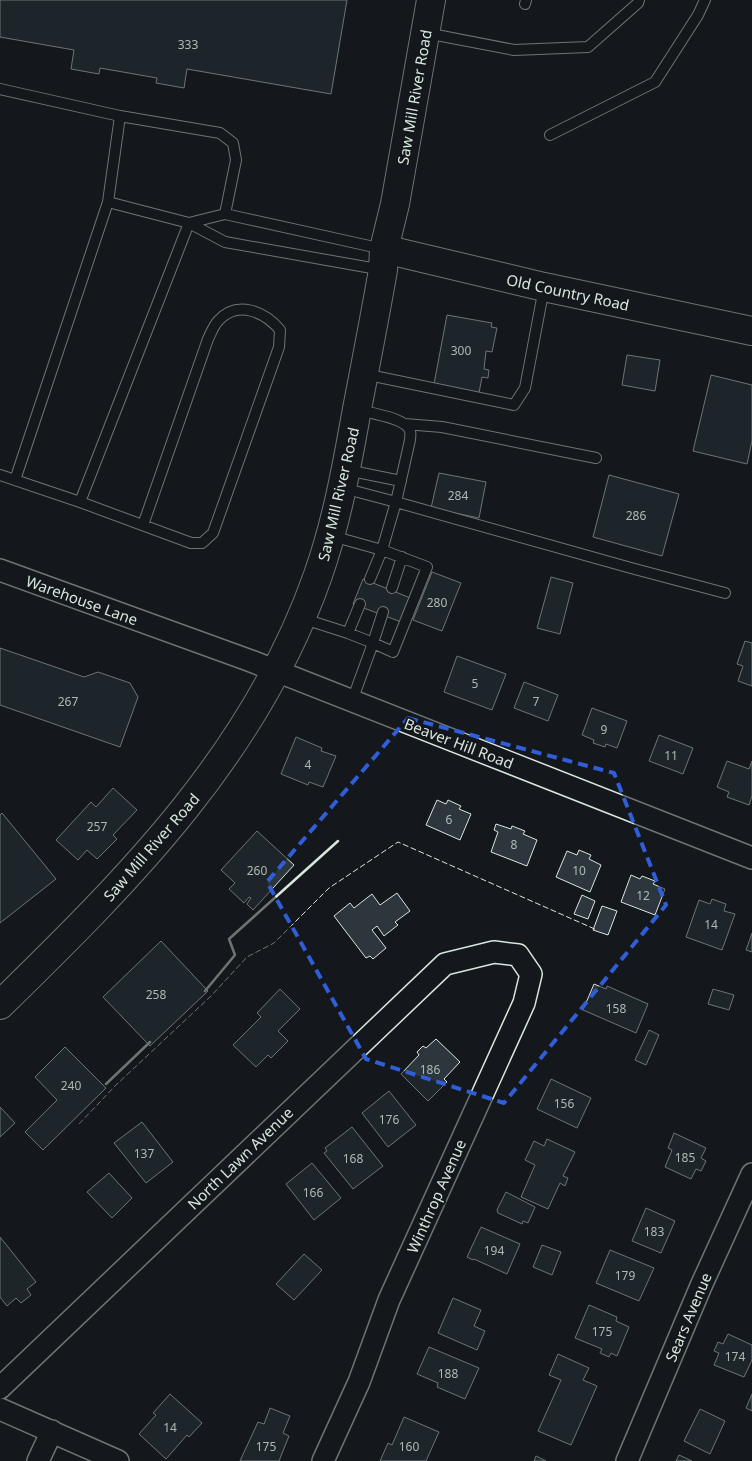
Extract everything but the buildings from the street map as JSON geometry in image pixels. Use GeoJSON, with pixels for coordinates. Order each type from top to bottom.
{"type":"FeatureCollection","features":[{"type":"Feature","properties":{"kind":"main road","name":"Saw Mill River Road"},"geometry":{"type":"LineString","coordinates":[[0,1004],[115,890],[169,830],[219,764],[256,707],[276,672],[301,618],[318,576],[344,479],[431,0]]}},
{"type":"Feature","properties":{"kind":"main road","name":"Old Country Road"},"geometry":{"type":"LineString","coordinates":[[384,260],[544,287],[752,331]]}},
{"type":"Feature","properties":{"kind":"street","name":"Warehouse Lane"},"geometry":{"type":"LineString","coordinates":[[0,570],[164,630]]}},
{"type":"Feature","properties":{"kind":"street","name":"Beaver Hill Road"},"geometry":{"type":"LineString","coordinates":[[164,630],[352,701],[752,858]]}},
{"type":"Feature","properties":{"kind":"street","name":"North Lawn Avenue"},"geometry":{"type":"LineString","coordinates":[[0,1388],[445,964],[494,952]]}},
{"type":"Feature","properties":{"kind":"street","name":"Winthrop Avenue"},"geometry":{"type":"LineString","coordinates":[[323,1461],[359,1382],[389,1300],[524,1003],[531,974],[518,955],[494,952]]}},
{"type":"Feature","properties":{"kind":"street","name":"Sears Avenue"},"geometry":{"type":"LineString","coordinates":[[627,1461],[701,1286],[752,1174]]}},
{"type":"Feature","properties":{"kind":"street"},"geometry":{"type":"LineString","coordinates":[[0,1409],[118,1461]]}},
{"type":"Feature","properties":{"kind":"street"},"geometry":{"type":"LineString","coordinates":[[38,1461],[52,1431]]}},
{"type":"Feature","properties":{"kind":"lane"},"geometry":{"type":"LineString","coordinates":[[426,33],[514,50],[588,47],[638,3],[639,0]]}},
{"type":"Feature","properties":{"kind":"lane"},"geometry":{"type":"LineString","coordinates":[[550,134],[655,82],[698,15],[704,0]]}},
{"type":"Feature","properties":{"kind":"lane"},"geometry":{"type":"LineString","coordinates":[[0,89],[120,116],[220,133],[233,144],[236,160],[225,214]]}},
{"type":"Feature","properties":{"kind":"lane"},"geometry":{"type":"LineString","coordinates":[[15,480],[108,202],[120,116]]}},
{"type":"Feature","properties":{"kind":"lane"},"geometry":{"type":"LineString","coordinates":[[108,202],[189,223],[225,242],[384,260]]}},
{"type":"Feature","properties":{"kind":"lane"},"geometry":{"type":"LineString","coordinates":[[189,223],[225,214],[384,260]]}},
{"type":"Feature","properties":{"kind":"lane"},"geometry":{"type":"LineString","coordinates":[[80,502],[189,223]]}},
{"type":"Feature","properties":{"kind":"lane"},"geometry":{"type":"LineString","coordinates":[[364,374],[514,405],[525,388],[544,287]]}},
{"type":"Feature","properties":{"kind":"lane"},"geometry":{"type":"LineString","coordinates":[[0,475],[191,543],[202,543],[212,533],[279,347],[280,330],[271,320],[247,308],[234,310],[218,321],[208,339],[143,525]]}},
{"type":"Feature","properties":{"kind":"lane"},"geometry":{"type":"LineString","coordinates":[[357,410],[396,419],[405,424],[442,427],[596,458]]}},
{"type":"Feature","properties":{"kind":"lane"},"geometry":{"type":"LineString","coordinates":[[370,579],[382,550],[401,481],[410,440],[410,431],[405,424]]}},
{"type":"Feature","properties":{"kind":"lane"},"geometry":{"type":"LineString","coordinates":[[344,479],[401,481]]}},
{"type":"Feature","properties":{"kind":"lane"},"geometry":{"type":"LineString","coordinates":[[344,479],[396,502],[725,593]]}},
{"type":"Feature","properties":{"kind":"lane"},"geometry":{"type":"LineString","coordinates":[[301,618],[348,633],[393,652],[427,567],[382,550],[330,535]]}},
{"type":"Feature","properties":{"kind":"lane"},"geometry":{"type":"LineString","coordinates":[[392,588],[402,557]]}},
{"type":"Feature","properties":{"kind":"lane"},"geometry":{"type":"LineString","coordinates":[[348,633],[360,604]]}},
{"type":"Feature","properties":{"kind":"lane"},"geometry":{"type":"LineString","coordinates":[[352,701],[383,612]]}},
{"type":"Feature","properties":{"kind":"highlighted area"},"geometry":{"type":"Polygon","coordinates":[[[408,718],[614,773],[666,905],[504,1103],[366,1059],[267,882],[408,718]]]}},
{"type":"Feature","properties":{"kind":"fence"},"geometry":{"type":"LineString","coordinates":[[79,1124],[116,1085],[211,996],[247,957],[274,943],[329,888],[398,842],[597,930]]}},
{"type":"Feature","properties":{"kind":"wall"},"geometry":{"type":"LineString","coordinates":[[205,991],[235,955],[229,939],[338,841]]}},
{"type":"Feature","properties":{"kind":"wall"},"geometry":{"type":"LineString","coordinates":[[106,1084],[150,1042]]}}]}
